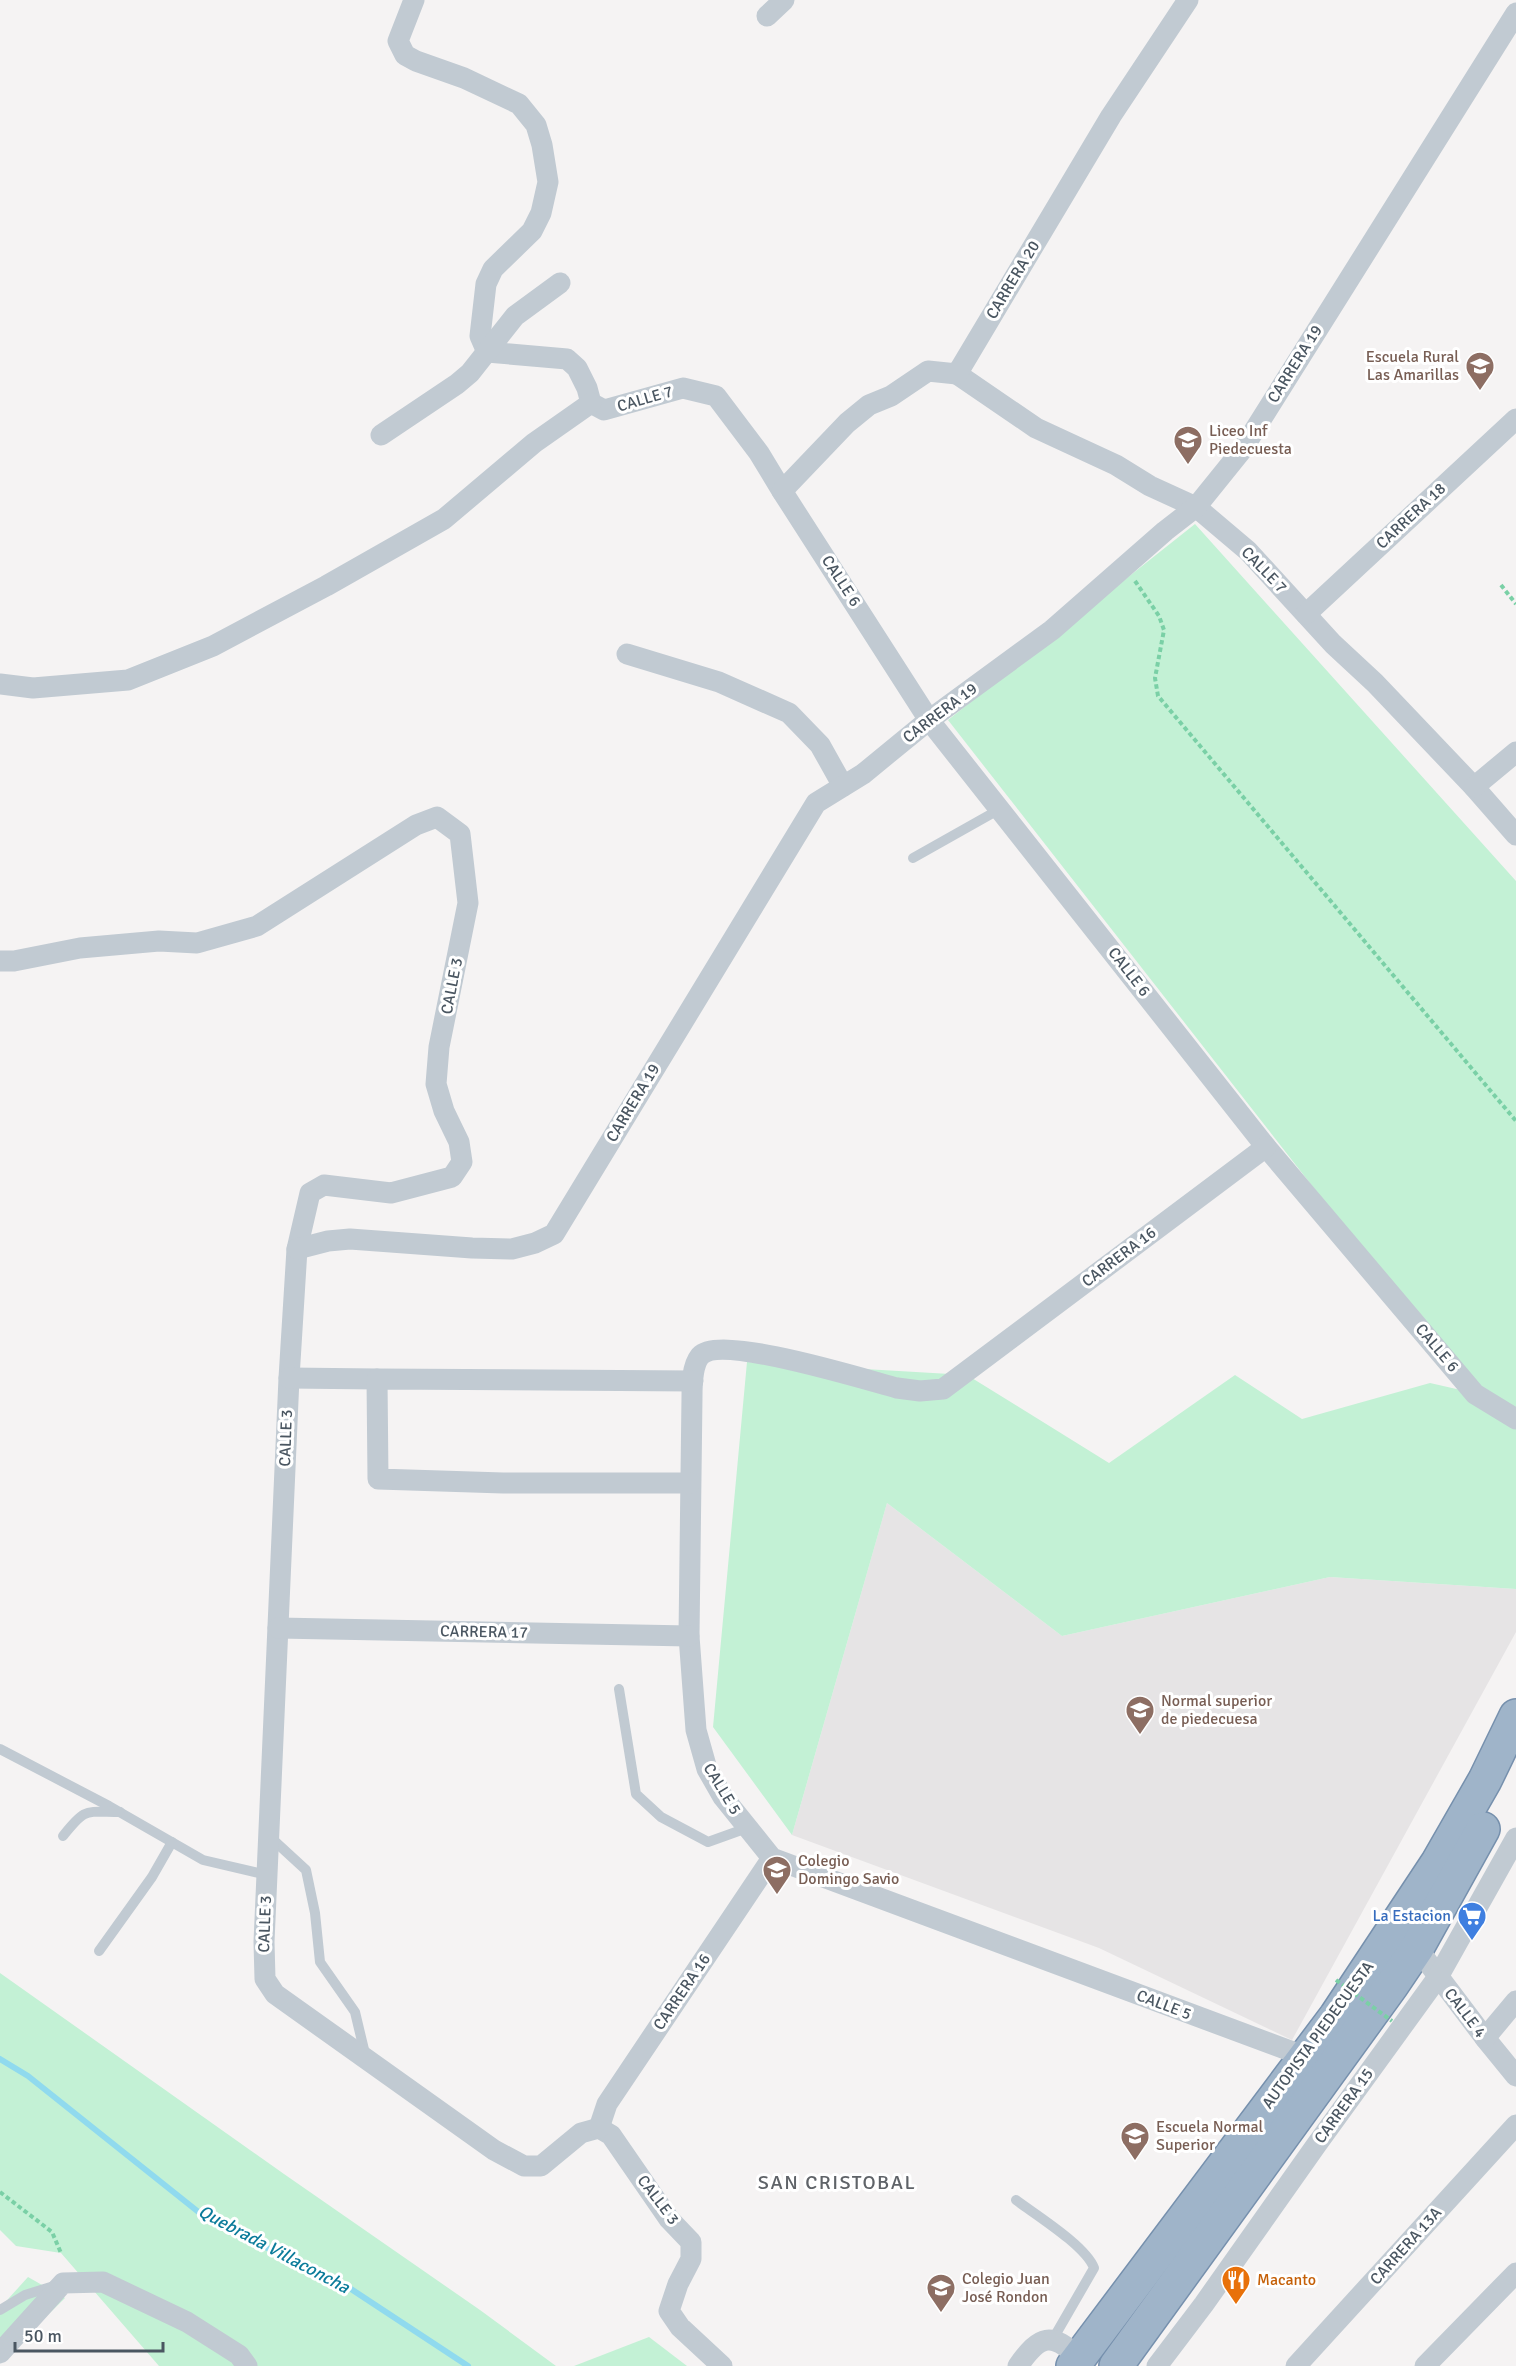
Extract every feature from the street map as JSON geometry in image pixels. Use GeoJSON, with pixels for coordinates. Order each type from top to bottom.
{"type":"FeatureCollection","features":[{"type":"Feature","properties":{"kind":"highway","name":"AUTOPISTA PIEDECUESTA"},"geometry":{"type":"LineString","coordinates":[[1068,2354],[1336,2016],[1438,1862],[1485,1780],[1516,1716]]}},
{"type":"Feature","properties":{"kind":"highway","name":"AUTOPISTA PIEDECUESTA"},"geometry":{"type":"LineString","coordinates":[[1116,2366],[1417,1948],[1516,1766]]}},
{"type":"Feature","properties":{"kind":"street"},"geometry":{"type":"LineString","coordinates":[[414,0],[398,41],[405,55],[430,68],[464,78],[519,104],[536,124],[542,145],[548,182],[541,213],[532,231],[493,269],[486,284],[480,336],[488,352]]}},
{"type":"Feature","properties":{"kind":"street"},"geometry":{"type":"LineString","coordinates":[[766,16],[784,0]]}},
{"type":"Feature","properties":{"kind":"street","name":"CARRERA 20"},"geometry":{"type":"LineString","coordinates":[[957,374],[1111,116],[1188,0]]}},
{"type":"Feature","properties":{"kind":"street","name":"CARRERA 19"},"geometry":{"type":"LineString","coordinates":[[297,1249],[328,1241],[350,1239],[512,1249],[535,1243],[554,1234],[816,803],[863,774],[929,720],[1053,630],[1165,531],[1196,507],[1242,450],[1516,13]]}},
{"type":"Feature","properties":{"kind":"street"},"geometry":{"type":"LineString","coordinates":[[381,435],[457,384],[488,352],[516,316],[560,283]]}},
{"type":"Feature","properties":{"kind":"street"},"geometry":{"type":"LineString","coordinates":[[0,684],[33,688],[128,680],[213,646],[326,586],[444,519],[534,443],[591,404],[587,388],[577,368],[567,359],[488,352]]}},
{"type":"Feature","properties":{"kind":"street"},"geometry":{"type":"LineString","coordinates":[[782,491],[847,423],[869,405],[891,396],[928,371],[957,374]]}},
{"type":"Feature","properties":{"kind":"street","name":"CALLE 7"},"geometry":{"type":"LineString","coordinates":[[957,374],[1036,428],[1116,465],[1150,486],[1196,507],[1248,551],[1333,644],[1375,683],[1474,787],[1516,835]]}},
{"type":"Feature","properties":{"kind":"street","name":"CALLE 7"},"geometry":{"type":"LineString","coordinates":[[591,404],[604,410],[682,388],[716,396],[759,453],[782,491]]}},
{"type":"Feature","properties":{"kind":"street","name":"CARRERA 18"},"geometry":{"type":"LineString","coordinates":[[1306,614],[1516,419]]}},
{"type":"Feature","properties":{"kind":"street","name":"CALLE 6"},"geometry":{"type":"LineString","coordinates":[[782,491],[929,720],[1266,1147],[1475,1394],[1516,1419]]}},
{"type":"Feature","properties":{"kind":"street"},"geometry":{"type":"LineString","coordinates":[[627,654],[719,682],[789,713],[820,745],[843,786]]}},
{"type":"Feature","properties":{"kind":"street"},"geometry":{"type":"LineString","coordinates":[[1474,787],[1516,752]]}},
{"type":"Feature","properties":{"kind":"street","name":"CALLE 3"},"geometry":{"type":"LineString","coordinates":[[0,961],[14,961],[80,948],[159,942],[197,943],[257,926],[416,825],[437,817],[460,834],[468,903],[439,1047],[436,1083],[444,1111],[459,1142],[462,1162],[452,1177],[391,1193],[324,1185],[310,1193],[297,1249],[289,1378],[264,1942],[265,1979],[275,1994],[494,2150],[524,2166],[541,2166],[581,2133],[599,2128],[611,2135],[669,2219],[691,2242],[691,2259],[678,2284],[669,2311],[680,2328],[722,2366]]}},
{"type":"Feature","properties":{"kind":"street","name":"CARRERA 16"},"geometry":{"type":"LineString","coordinates":[[972,1368],[1266,1147]]}},
{"type":"Feature","properties":{"kind":"street","name":"CALLE 5"},"geometry":{"type":"LineString","coordinates":[[972,1368],[943,1389],[920,1391],[897,1388],[807,1364],[750,1352],[710,1350],[700,1356],[693,1381],[689,1636],[696,1730],[707,1770],[723,1797],[772,1858],[1304,2056]]}},
{"type":"Feature","properties":{"kind":"street"},"geometry":{"type":"LineString","coordinates":[[289,1378],[693,1381]]}},
{"type":"Feature","properties":{"kind":"street"},"geometry":{"type":"LineString","coordinates":[[377,1379],[378,1479],[503,1483],[690,1483]]}},
{"type":"Feature","properties":{"kind":"street","name":"CARRERA 17"},"geometry":{"type":"LineString","coordinates":[[278,1628],[689,1636]]}},
{"type":"Feature","properties":{"kind":"street","name":"CARRERA 15"},"geometry":{"type":"LineString","coordinates":[[1157,2366],[1438,1977],[1516,1838]]}},
{"type":"Feature","properties":{"kind":"street","name":"CARRERA 16"},"geometry":{"type":"LineString","coordinates":[[599,2128],[607,2104],[772,1858]]}},
{"type":"Feature","properties":{"kind":"street","name":"CALLE 4"},"geometry":{"type":"LineString","coordinates":[[1417,1948],[1516,2076]]}},
{"type":"Feature","properties":{"kind":"street"},"geometry":{"type":"LineString","coordinates":[[1485,2038],[1516,2001]]}},
{"type":"Feature","properties":{"kind":"street","name":"CARRERA 13A"},"geometry":{"type":"LineString","coordinates":[[1296,2366],[1516,2125]]}},
{"type":"Feature","properties":{"kind":"street"},"geometry":{"type":"LineString","coordinates":[[1425,2366],[1516,2273]]}},
{"type":"Feature","properties":{"kind":"street"},"geometry":{"type":"LineString","coordinates":[[0,2353],[63,2283],[103,2282],[187,2322],[239,2355],[246,2366]]}},
{"type":"Feature","properties":{"kind":"street"},"geometry":{"type":"LineString","coordinates":[[1018,2366],[1026,2355],[1044,2341],[1068,2354]]}},
{"type":"Feature","properties":{"kind":"lane"},"geometry":{"type":"LineString","coordinates":[[914,858],[1000,809]]}},
{"type":"Feature","properties":{"kind":"lane"},"geometry":{"type":"LineString","coordinates":[[619,1689],[636,1794],[661,1817],[708,1842],[747,1828]]}},
{"type":"Feature","properties":{"kind":"lane"},"geometry":{"type":"LineString","coordinates":[[0,1749],[120,1812],[203,1860],[267,1875]]}},
{"type":"Feature","properties":{"kind":"lane"},"geometry":{"type":"LineString","coordinates":[[63,1836],[75,1820],[85,1812],[120,1812]]}},
{"type":"Feature","properties":{"kind":"lane"},"geometry":{"type":"LineString","coordinates":[[269,1835],[306,1870],[315,1913],[320,1962],[355,2012],[366,2058]]}},
{"type":"Feature","properties":{"kind":"lane"},"geometry":{"type":"LineString","coordinates":[[99,1951],[152,1877],[172,1842]]}},
{"type":"Feature","properties":{"kind":"lane"},"geometry":{"type":"LineString","coordinates":[[1016,2200],[1082,2250],[1091,2260],[1094,2268],[1068,2354]]}},
{"type":"Feature","properties":{"kind":"lane"},"geometry":{"type":"LineString","coordinates":[[0,2310],[25,2295],[63,2283]]}},
{"type":"Feature","properties":{"kind":"path"},"geometry":{"type":"LineString","coordinates":[[1123,568],[1139,586],[1159,616],[1164,630],[1155,678],[1158,696],[1516,1121]]}},
{"type":"Feature","properties":{"kind":"path"},"geometry":{"type":"LineString","coordinates":[[1501,585],[1516,604]]}},
{"type":"Feature","properties":{"kind":"path"},"geometry":{"type":"LineString","coordinates":[[1336,1980],[1392,2021]]}},
{"type":"Feature","properties":{"kind":"path"},"geometry":{"type":"LineString","coordinates":[[0,2192],[52,2232],[61,2253]]}},
{"type":"Feature","properties":{"kind":"shaded area","name":"Normal superior de piedecuesa"},"geometry":{"type":"Polygon","coordinates":[[[887,1503],[1062,1636],[1330,1577],[1516,1589],[1516,1632],[1292,2040],[1099,1948],[792,1835],[887,1503]]]}},
{"type":"Feature","properties":{"kind":"green space"},"geometry":{"type":"Polygon","coordinates":[[[1195,524],[1516,881],[1516,1589],[1330,1577],[1062,1636],[887,1503],[792,1835],[713,1727],[747,1362],[967,1375],[1109,1463],[1235,1375],[1302,1419],[1430,1383],[1474,1393],[948,720],[1195,524]]]}},
{"type":"Feature","properties":{"kind":"green space"},"geometry":{"type":"Polygon","coordinates":[[[0,1973],[480,2310],[556,2366],[159,2366],[61,2253],[16,2246],[0,2230],[0,1973]]]}},
{"type":"Feature","properties":{"kind":"green space"},"geometry":{"type":"Polygon","coordinates":[[[28,2277],[65,2298],[0,2362],[0,2308],[28,2277]]]}},
{"type":"Feature","properties":{"kind":"green space"},"geometry":{"type":"Polygon","coordinates":[[[649,2337],[687,2366],[574,2366],[649,2337]]]}},
{"type":"Feature","properties":{"kind":"waterway","name":"Quebrada Villaconcha"},"geometry":{"type":"LineString","coordinates":[[0,2059],[28,2076],[206,2218],[351,2289],[468,2366]]}},
{"type":"Feature","properties":{"kind":"place","name":"Escuela Rural Las Amarillas"},"geometry":{"type":"Point","coordinates":[1480,392]}},
{"type":"Feature","properties":{"kind":"place","name":"Liceo Inf Piedecuesta"},"geometry":{"type":"Point","coordinates":[1188,466]}},
{"type":"Feature","properties":{"kind":"place","name":"Normal superior de piedecuesa"},"geometry":{"type":"Point","coordinates":[1140,1736]}},
{"type":"Feature","properties":{"kind":"place","name":"Colegio Domingo Savio"},"geometry":{"type":"Point","coordinates":[777,1896]}},
{"type":"Feature","properties":{"kind":"place","name":"La Estacion"},"geometry":{"type":"Point","coordinates":[1472,1942]}},
{"type":"Feature","properties":{"kind":"place","name":"Escuela Normal Superior"},"geometry":{"type":"Point","coordinates":[1135,2162]}},
{"type":"Feature","properties":{"kind":"place","name":"Macanto"},"geometry":{"type":"Point","coordinates":[1236,2306]}},
{"type":"Feature","properties":{"kind":"place","name":"Colegio Juan José Rondon"},"geometry":{"type":"Point","coordinates":[941,2314]}},
{"type":"Feature","properties":{"kind":"district","name":"SAN CRISTOBAL"},"geometry":{"type":"Point","coordinates":[837,2182]}}]}
